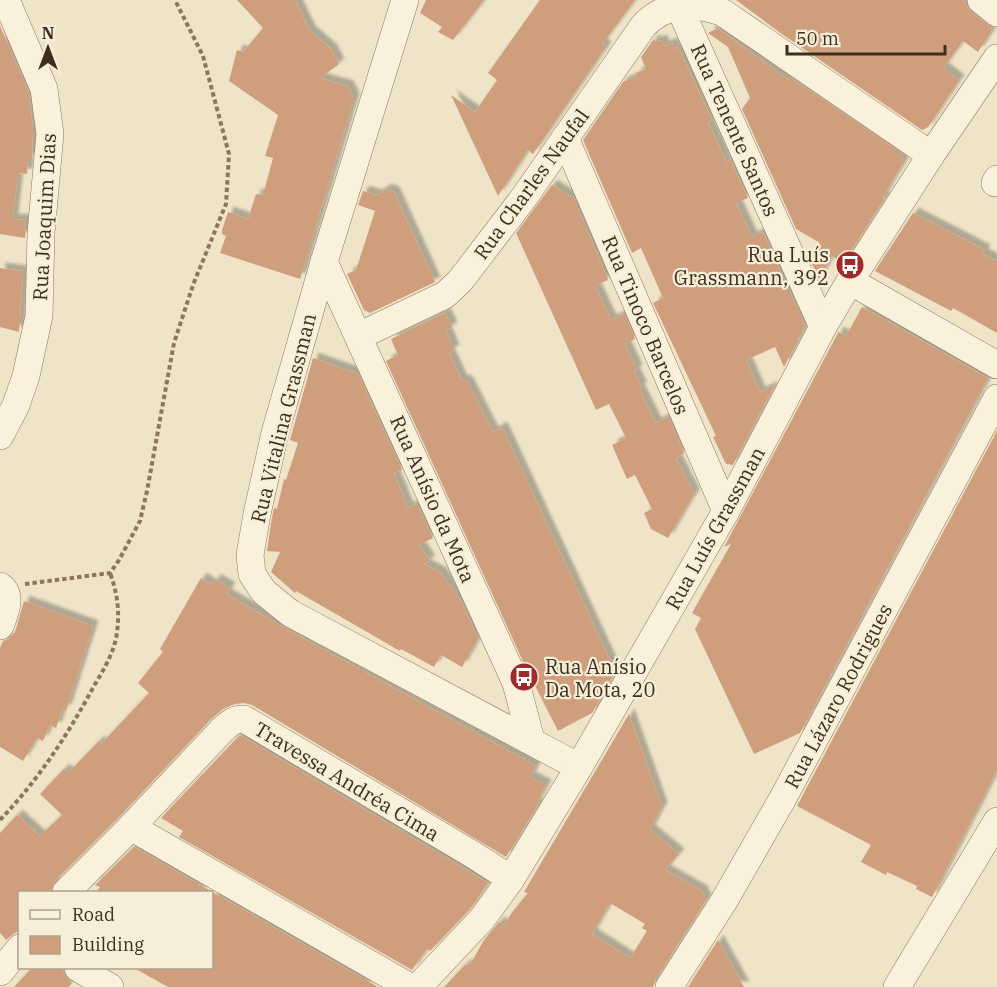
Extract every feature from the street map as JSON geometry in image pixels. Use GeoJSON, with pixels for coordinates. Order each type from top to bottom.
{"type":"FeatureCollection","features":[{"type":"Feature","properties":{"kind":"street","name":"Rua Joaquim Dias"},"geometry":{"type":"LineString","coordinates":[[0,436],[16,405],[26,376],[39,316],[41,233],[50,134],[44,89],[6,0]]}},
{"type":"Feature","properties":{"kind":"street","name":"Rua Vitalina Grassman"},"geometry":{"type":"LineString","coordinates":[[405,0],[324,262],[275,433],[250,555],[252,574],[264,592],[290,613],[579,767]]}},
{"type":"Feature","properties":{"kind":"street"},"geometry":{"type":"LineString","coordinates":[[981,0],[997,13]]}},
{"type":"Feature","properties":{"kind":"street"},"geometry":{"type":"LineString","coordinates":[[677,3],[703,6],[722,12],[931,155]]}},
{"type":"Feature","properties":{"kind":"street","name":"Rua Charles Naufal"},"geometry":{"type":"LineString","coordinates":[[359,336],[445,295],[455,286],[525,196],[644,25],[677,3]]}},
{"type":"Feature","properties":{"kind":"street","name":"Rua Tenente Santos"},"geometry":{"type":"LineString","coordinates":[[677,3],[823,327]]}},
{"type":"Feature","properties":{"kind":"street","name":"Rua Luís Grassman"},"geometry":{"type":"LineString","coordinates":[[421,986],[482,919],[510,879],[579,767],[726,511],[823,327],[850,281],[997,58]]}},
{"type":"Feature","properties":{"kind":"street","name":"Rua Tinoco Barcelos"},"geometry":{"type":"LineString","coordinates":[[565,138],[726,511]]}},
{"type":"Feature","properties":{"kind":"street","name":"Rua Anísio da Mota"},"geometry":{"type":"LineString","coordinates":[[324,262],[516,683],[531,740]]}},
{"type":"Feature","properties":{"kind":"street"},"geometry":{"type":"LineString","coordinates":[[850,281],[997,365]]}},
{"type":"Feature","properties":{"kind":"street","name":"Rua Lázaro Rodrigues"},"geometry":{"type":"LineString","coordinates":[[669,987],[724,901],[783,798],[997,398]]}},
{"type":"Feature","properties":{"kind":"street"},"geometry":{"type":"LineString","coordinates":[[0,626],[7,603],[7,594],[2,586]]}},
{"type":"Feature","properties":{"kind":"street","name":"Travessa Andréa Cima"},"geometry":{"type":"LineString","coordinates":[[67,891],[222,730],[234,720],[239,719],[259,728],[472,854],[510,879]]}},
{"type":"Feature","properties":{"kind":"street"},"geometry":{"type":"LineString","coordinates":[[897,987],[997,821]]}},
{"type":"Feature","properties":{"kind":"street"},"geometry":{"type":"LineString","coordinates":[[131,827],[421,986]]}},
{"type":"Feature","properties":{"kind":"street"},"geometry":{"type":"LineString","coordinates":[[0,972],[18,950]]}},
{"type":"Feature","properties":{"kind":"street"},"geometry":{"type":"LineString","coordinates":[[80,969],[110,987]]}},
{"type":"Feature","properties":{"kind":"path"},"geometry":{"type":"LineString","coordinates":[[110,573],[140,521],[174,343],[193,285],[226,204],[229,154],[203,56],[175,0]]}},
{"type":"Feature","properties":{"kind":"path"},"geometry":{"type":"LineString","coordinates":[[2,586],[110,573]]}},
{"type":"Feature","properties":{"kind":"path"},"geometry":{"type":"LineString","coordinates":[[0,820],[27,792],[73,725],[108,662],[117,632],[117,593],[110,573]]}},
{"type":"Feature","properties":{"kind":"building"},"geometry":{"type":"Polygon","coordinates":[[[237,0],[295,0],[310,31],[331,49],[339,64],[320,78],[348,86],[354,99],[300,279],[220,253],[226,236],[222,234],[222,230],[228,212],[248,219],[256,194],[263,195],[273,158],[265,156],[278,115],[229,81],[237,50],[243,52],[263,28],[237,0]]]}},
{"type":"Feature","properties":{"kind":"building"},"geometry":{"type":"Polygon","coordinates":[[[426,0],[484,0],[453,40],[438,32],[442,27],[420,13],[426,0]]]}},
{"type":"Feature","properties":{"kind":"building"},"geometry":{"type":"Polygon","coordinates":[[[540,0],[635,0],[602,44],[606,47],[533,154],[528,150],[498,196],[451,95],[475,112],[497,80],[488,73],[540,0]]]}},
{"type":"Feature","properties":{"kind":"building"},"geometry":{"type":"Polygon","coordinates":[[[736,0],[963,0],[971,12],[992,30],[978,52],[963,41],[943,68],[959,80],[928,127],[922,130],[736,0]]]}},
{"type":"Feature","properties":{"kind":"building"},"geometry":{"type":"Polygon","coordinates":[[[0,26],[29,93],[33,129],[32,159],[28,159],[27,174],[18,173],[13,219],[26,220],[25,238],[0,234],[0,26]]]}},
{"type":"Feature","properties":{"kind":"building"},"geometry":{"type":"Polygon","coordinates":[[[718,28],[788,80],[790,77],[901,153],[903,163],[883,197],[885,198],[843,263],[832,256],[819,279],[810,260],[820,243],[796,229],[742,109],[750,98],[728,47],[708,33],[718,28]]]}},
{"type":"Feature","properties":{"kind":"building"},"geometry":{"type":"Polygon","coordinates":[[[654,39],[655,42],[662,40],[664,46],[672,43],[675,49],[678,47],[712,120],[708,122],[727,164],[730,159],[748,198],[736,203],[752,237],[763,232],[805,326],[784,367],[775,347],[746,360],[760,392],[774,386],[733,465],[726,464],[713,437],[716,436],[653,303],[663,298],[641,248],[632,253],[583,140],[623,82],[646,69],[641,57],[654,39]]]}},
{"type":"Feature","properties":{"kind":"building"},"geometry":{"type":"Polygon","coordinates":[[[552,185],[570,197],[573,196],[608,280],[595,286],[611,320],[624,314],[635,339],[625,344],[637,370],[634,372],[642,388],[639,389],[656,423],[668,417],[684,454],[676,458],[694,494],[668,538],[651,529],[644,513],[652,509],[635,475],[627,479],[612,445],[626,438],[609,404],[596,410],[516,233],[552,185]]]}},
{"type":"Feature","properties":{"kind":"building"},"geometry":{"type":"Polygon","coordinates":[[[386,189],[394,192],[435,282],[370,313],[364,310],[347,274],[356,270],[375,211],[358,205],[363,191],[377,195],[386,189]]]}},
{"type":"Feature","properties":{"kind":"building"},"geometry":{"type":"Polygon","coordinates":[[[913,213],[985,250],[983,254],[997,261],[997,333],[953,308],[951,311],[875,271],[913,213]]]}},
{"type":"Feature","properties":{"kind":"building"},"geometry":{"type":"Polygon","coordinates":[[[0,268],[23,271],[19,332],[0,327],[0,268]]]}},
{"type":"Feature","properties":{"kind":"building"},"geometry":{"type":"Polygon","coordinates":[[[862,307],[988,378],[800,733],[754,754],[695,629],[701,618],[692,613],[731,544],[724,547],[838,332],[846,336],[862,307]]]}},
{"type":"Feature","properties":{"kind":"building"},"geometry":{"type":"Polygon","coordinates":[[[445,313],[452,327],[446,331],[454,350],[449,353],[462,381],[465,380],[468,383],[493,432],[502,427],[615,671],[592,713],[558,731],[526,668],[386,361],[398,355],[391,339],[445,313]]]}},
{"type":"Feature","properties":{"kind":"building"},"geometry":{"type":"Polygon","coordinates":[[[313,358],[358,374],[402,470],[394,473],[408,508],[417,504],[433,538],[419,545],[430,561],[424,564],[441,573],[462,603],[478,638],[462,667],[441,655],[434,667],[401,649],[400,651],[296,591],[295,593],[271,572],[280,552],[267,551],[272,517],[274,508],[277,509],[284,479],[286,480],[298,443],[290,440],[313,358]]]}},
{"type":"Feature","properties":{"kind":"building"},"geometry":{"type":"Polygon","coordinates":[[[997,431],[997,770],[932,897],[916,889],[917,886],[887,872],[886,875],[861,862],[871,845],[797,806],[997,431]]]}},
{"type":"Feature","properties":{"kind":"building"},"geometry":{"type":"Polygon","coordinates":[[[201,578],[212,585],[215,579],[230,588],[226,594],[536,766],[530,777],[546,785],[536,804],[538,805],[506,857],[252,705],[235,704],[223,709],[211,719],[55,881],[51,891],[18,891],[18,931],[6,940],[0,933],[0,833],[17,815],[40,836],[62,815],[40,794],[64,769],[68,773],[99,741],[101,744],[149,693],[138,683],[163,652],[160,649],[201,578]]]}},
{"type":"Feature","properties":{"kind":"building"},"geometry":{"type":"Polygon","coordinates":[[[24,601],[93,626],[66,710],[63,709],[56,728],[50,725],[43,741],[37,738],[23,761],[0,747],[0,648],[3,641],[15,632],[24,601]]]}},
{"type":"Feature","properties":{"kind":"building"},"geometry":{"type":"Polygon","coordinates":[[[629,714],[662,807],[650,830],[679,854],[665,870],[702,891],[706,900],[653,987],[444,987],[465,965],[470,965],[484,940],[499,922],[504,925],[528,893],[524,892],[629,714]],[[610,903],[592,934],[630,958],[647,931],[642,928],[645,924],[610,903]]]}},
{"type":"Feature","properties":{"kind":"building"},"geometry":{"type":"Polygon","coordinates":[[[240,735],[488,883],[470,909],[430,951],[427,949],[412,970],[179,837],[183,831],[161,818],[240,735]]]}},
{"type":"Feature","properties":{"kind":"building"},"geometry":{"type":"Polygon","coordinates":[[[134,847],[211,891],[97,891],[100,887],[95,885],[134,847]]]}},
{"type":"Feature","properties":{"kind":"building"},"geometry":{"type":"Polygon","coordinates":[[[213,892],[378,987],[168,987],[136,969],[213,969],[213,892]]]}},
{"type":"Feature","properties":{"kind":"building"},"geometry":{"type":"Polygon","coordinates":[[[718,940],[744,987],[688,987],[718,940]]]}},
{"type":"Feature","properties":{"kind":"building"},"geometry":{"type":"Polygon","coordinates":[[[31,969],[62,969],[65,976],[72,983],[69,987],[14,987],[31,969]]]}},
{"type":"Feature","properties":{"kind":"place","name":"Rua Luís Grassmann, 392"},"geometry":{"type":"Point","coordinates":[850,265]}},
{"type":"Feature","properties":{"kind":"place","name":"Rua Anísio Da Mota, 20"},"geometry":{"type":"Point","coordinates":[524,677]}}]}
